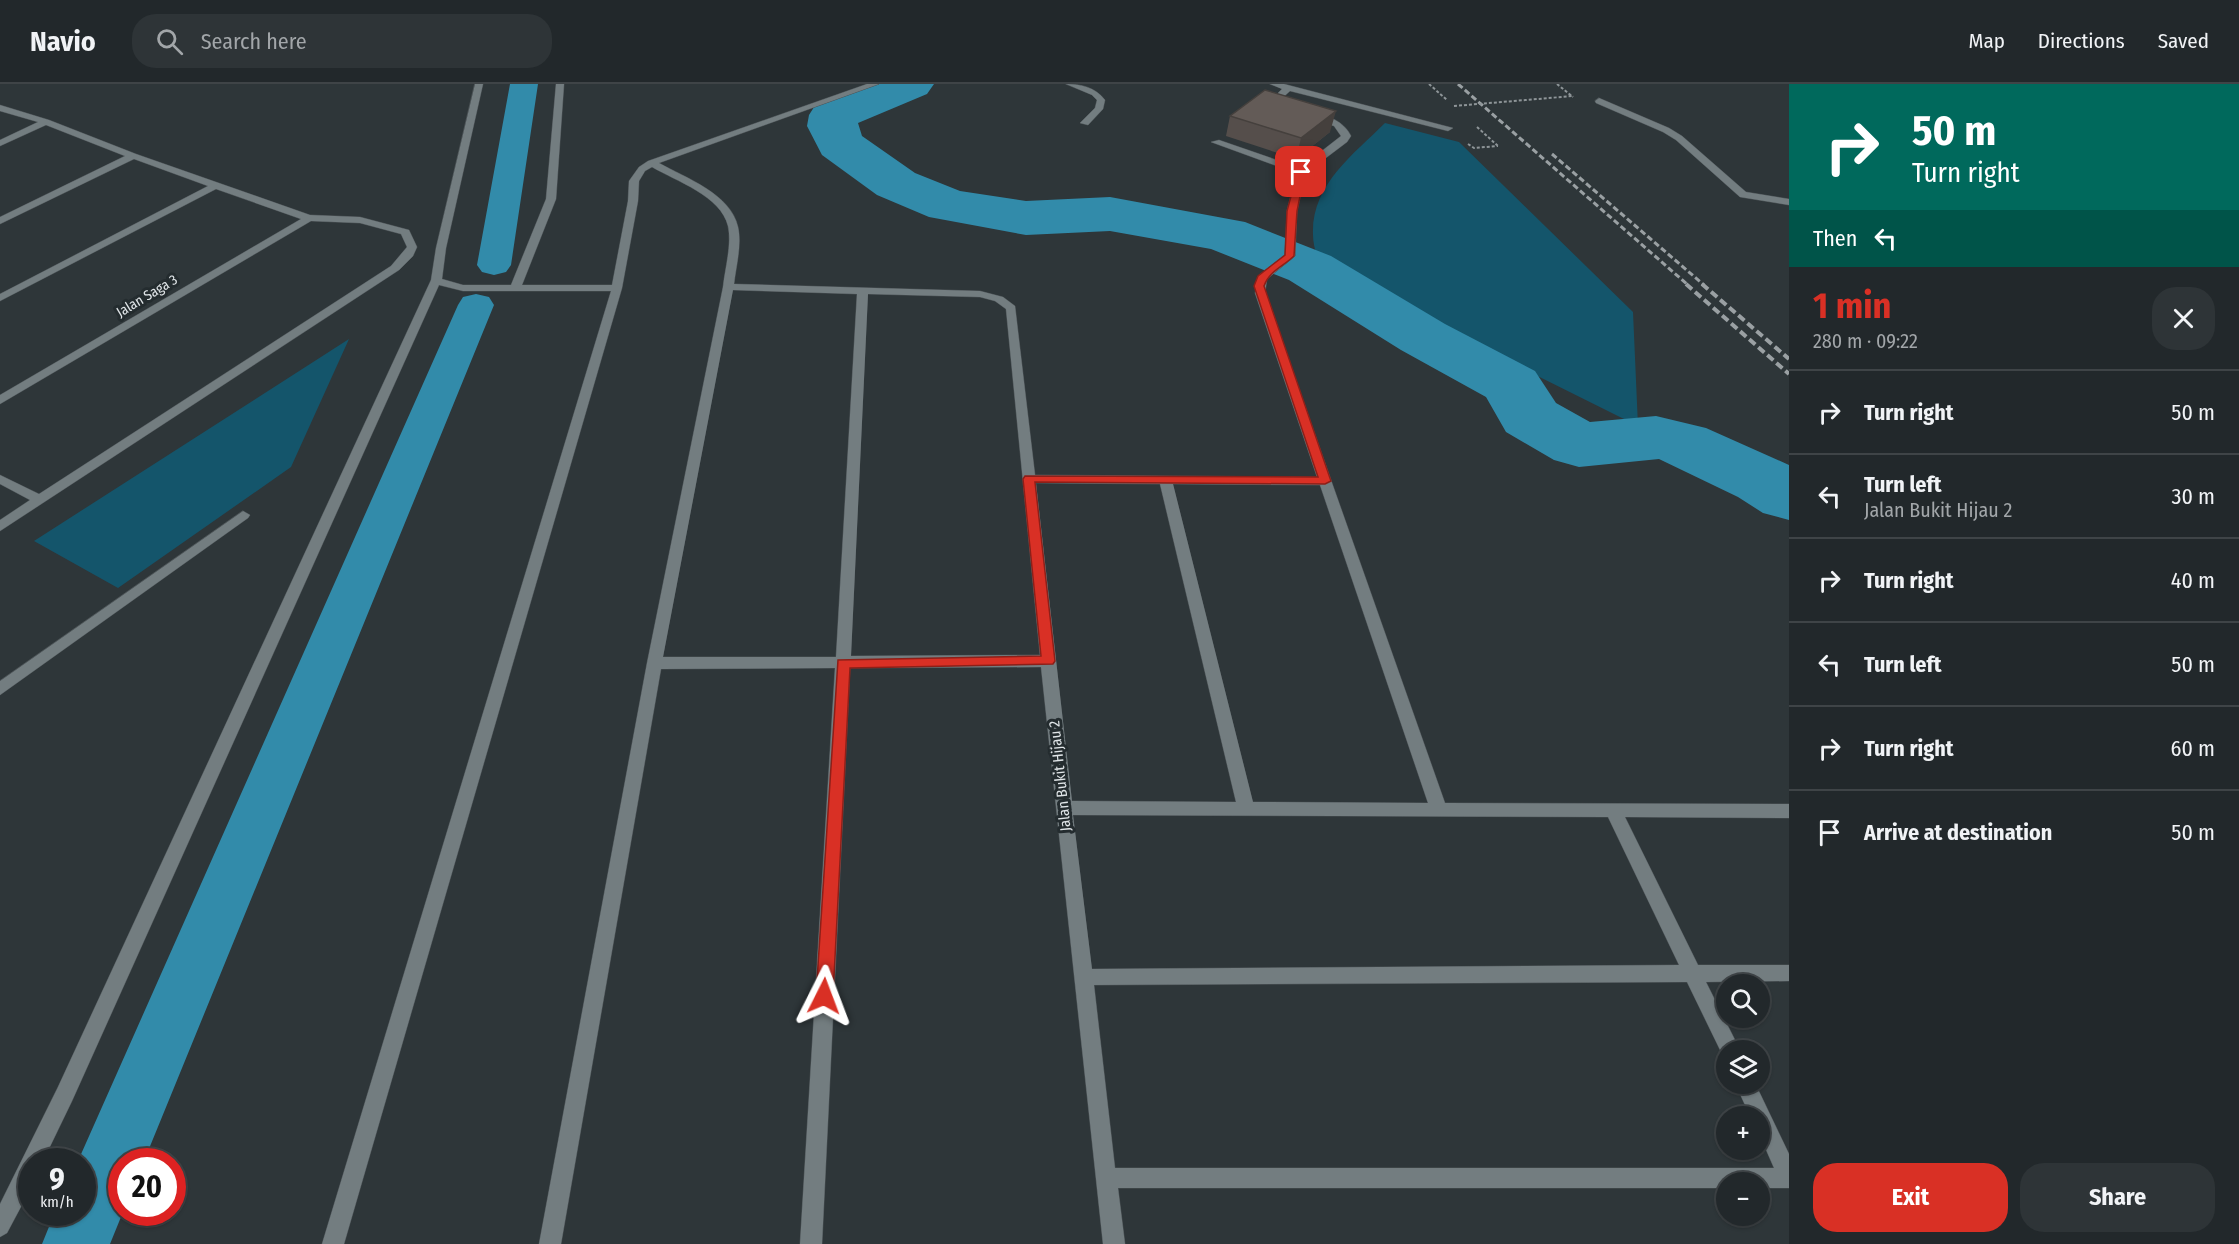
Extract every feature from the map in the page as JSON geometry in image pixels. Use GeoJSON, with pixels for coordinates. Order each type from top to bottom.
{"type":"FeatureCollection","features":[{"type":"Feature","properties":{"kind":"street"},"geometry":{"type":"LineString","coordinates":[[39,1148],[436,280],[479,84]]}},
{"type":"Feature","properties":{"kind":"street"},"geometry":{"type":"LineString","coordinates":[[515,288],[550,199],[560,84]]}},
{"type":"Feature","properties":{"kind":"street"},"geometry":{"type":"LineString","coordinates":[[333,1244],[617,288],[637,174],[651,163],[875,84]]}},
{"type":"Feature","properties":{"kind":"street"},"geometry":{"type":"LineString","coordinates":[[1070,84],[1095,93],[1101,100],[1099,110],[1085,123]]}},
{"type":"Feature","properties":{"kind":"street"},"geometry":{"type":"LineString","coordinates":[[1274,84],[1448,128]]}},
{"type":"Feature","properties":{"kind":"street"},"geometry":{"type":"LineString","coordinates":[[1288,88],[1274,103],[1280,108],[1334,122],[1341,127],[1346,136],[1344,140],[1301,172],[1292,211],[1290,256],[1270,270],[1262,278],[1259,286],[1439,810]]}},
{"type":"Feature","properties":{"kind":"street"},"geometry":{"type":"LineString","coordinates":[[1599,101],[1666,130],[1679,138],[1735,190],[1755,198],[1789,202]]}},
{"type":"Feature","properties":{"kind":"street"},"geometry":{"type":"LineString","coordinates":[[0,108],[46,122],[133,156],[309,218],[360,220],[405,232],[412,247],[409,254],[394,268],[0,526]]}},
{"type":"Feature","properties":{"kind":"street"},"geometry":{"type":"LineString","coordinates":[[0,142],[46,122]]}},
{"type":"Feature","properties":{"kind":"street"},"geometry":{"type":"LineString","coordinates":[[1216,142],[1301,172]]}},
{"type":"Feature","properties":{"kind":"street"},"geometry":{"type":"LineString","coordinates":[[0,221],[133,156]]}},
{"type":"Feature","properties":{"kind":"street"},"geometry":{"type":"LineString","coordinates":[[550,1244],[654,663],[728,287],[734,226],[719,203],[651,163]]}},
{"type":"Feature","properties":{"kind":"street"},"geometry":{"type":"LineString","coordinates":[[0,298],[216,185]]}},
{"type":"Feature","properties":{"kind":"street","name":"Jalan Saga 3"},"geometry":{"type":"LineString","coordinates":[[0,400],[309,218]]}},
{"type":"Feature","properties":{"kind":"street"},"geometry":{"type":"LineString","coordinates":[[436,280],[463,288],[617,288]]}},
{"type":"Feature","properties":{"kind":"street"},"geometry":{"type":"LineString","coordinates":[[728,287],[864,292],[811,1244]]}},
{"type":"Feature","properties":{"kind":"street","name":"Jalan Bukit Hijau 2"},"geometry":{"type":"LineString","coordinates":[[864,292],[980,294],[999,299],[1011,308],[1064,808],[1114,1244]]}},
{"type":"Feature","properties":{"kind":"street"},"geometry":{"type":"LineString","coordinates":[[0,479],[40,500]]}},
{"type":"Feature","properties":{"kind":"street"},"geometry":{"type":"LineString","coordinates":[[1029,479],[1325,481]]}},
{"type":"Feature","properties":{"kind":"street"},"geometry":{"type":"LineString","coordinates":[[1165,479],[1246,808]]}},
{"type":"Feature","properties":{"kind":"street"},"geometry":{"type":"LineString","coordinates":[[0,689],[243,515]]}},
{"type":"Feature","properties":{"kind":"street"},"geometry":{"type":"LineString","coordinates":[[654,663],[1048,661]]}},
{"type":"Feature","properties":{"kind":"street"},"geometry":{"type":"LineString","coordinates":[[1064,808],[1789,811]]}},
{"type":"Feature","properties":{"kind":"street"},"geometry":{"type":"LineString","coordinates":[[1613,810],[1725,1040]]}},
{"type":"Feature","properties":{"kind":"street"},"geometry":{"type":"LineString","coordinates":[[1083,977],[1789,973]]}},
{"type":"Feature","properties":{"kind":"street"},"geometry":{"type":"LineString","coordinates":[[1106,1178],[1789,1177],[1750,1094]]}},
{"type":"Feature","properties":{"kind":"street"},"geometry":{"type":"LineString","coordinates":[[0,1226],[18,1190]]}},
{"type":"Feature","properties":{"kind":"path"},"geometry":{"type":"LineString","coordinates":[[1429,84],[1454,106],[1573,96],[1557,84]]}},
{"type":"Feature","properties":{"kind":"shaded area"},"geometry":{"type":"Polygon","coordinates":[[[1385,123],[1459,142],[1633,312],[1638,426],[1319,267],[1313,235],[1314,217],[1319,201],[1336,172],[1385,123]]]}},
{"type":"Feature","properties":{"kind":"shaded area"},"geometry":{"type":"Polygon","coordinates":[[[349,339],[291,467],[118,588],[34,541],[349,339]]]}},
{"type":"Feature","properties":{"kind":"building"},"geometry":{"type":"Polygon","coordinates":[[[1265,90],[1336,111],[1301,138],[1230,116],[1265,90]]]}},
{"type":"Feature","properties":{"kind":"waterway"},"geometry":{"type":"LineString","coordinates":[[494,265],[524,84]]}},
{"type":"Feature","properties":{"kind":"waterway"},"geometry":{"type":"LineString","coordinates":[[910,84],[834,115],[832,126],[840,144],[896,184],[948,205],[1026,218],[1110,214],[1225,234],[1310,268],[1423,337],[1512,385],[1530,417],[1579,445],[1656,437],[1682,443],[1763,481],[1789,496]]}},
{"type":"Feature","properties":{"kind":"waterway"},"geometry":{"type":"LineString","coordinates":[[76,1244],[476,305]]}},
{"type":"Feature","properties":{"kind":"railway"},"geometry":{"type":"LineString","coordinates":[[1458,84],[1688,285]]}},
{"type":"Feature","properties":{"kind":"railway"},"geometry":{"type":"LineString","coordinates":[[1552,154],[1704,285]]}},
{"type":"Feature","properties":{"kind":"railway"},"geometry":{"type":"LineString","coordinates":[[1686,284],[1789,374]]}},
{"type":"Feature","properties":{"kind":"railway"},"geometry":{"type":"LineString","coordinates":[[1702,284],[1789,359]]}},
{"type":"Feature","properties":{"kind":"route"},"geometry":{"type":"LineString","coordinates":[[824,996],[843,663],[1048,661],[1029,479],[1325,481],[1259,286],[1262,278],[1270,270],[1290,256],[1292,211],[1301,172]]}}]}
